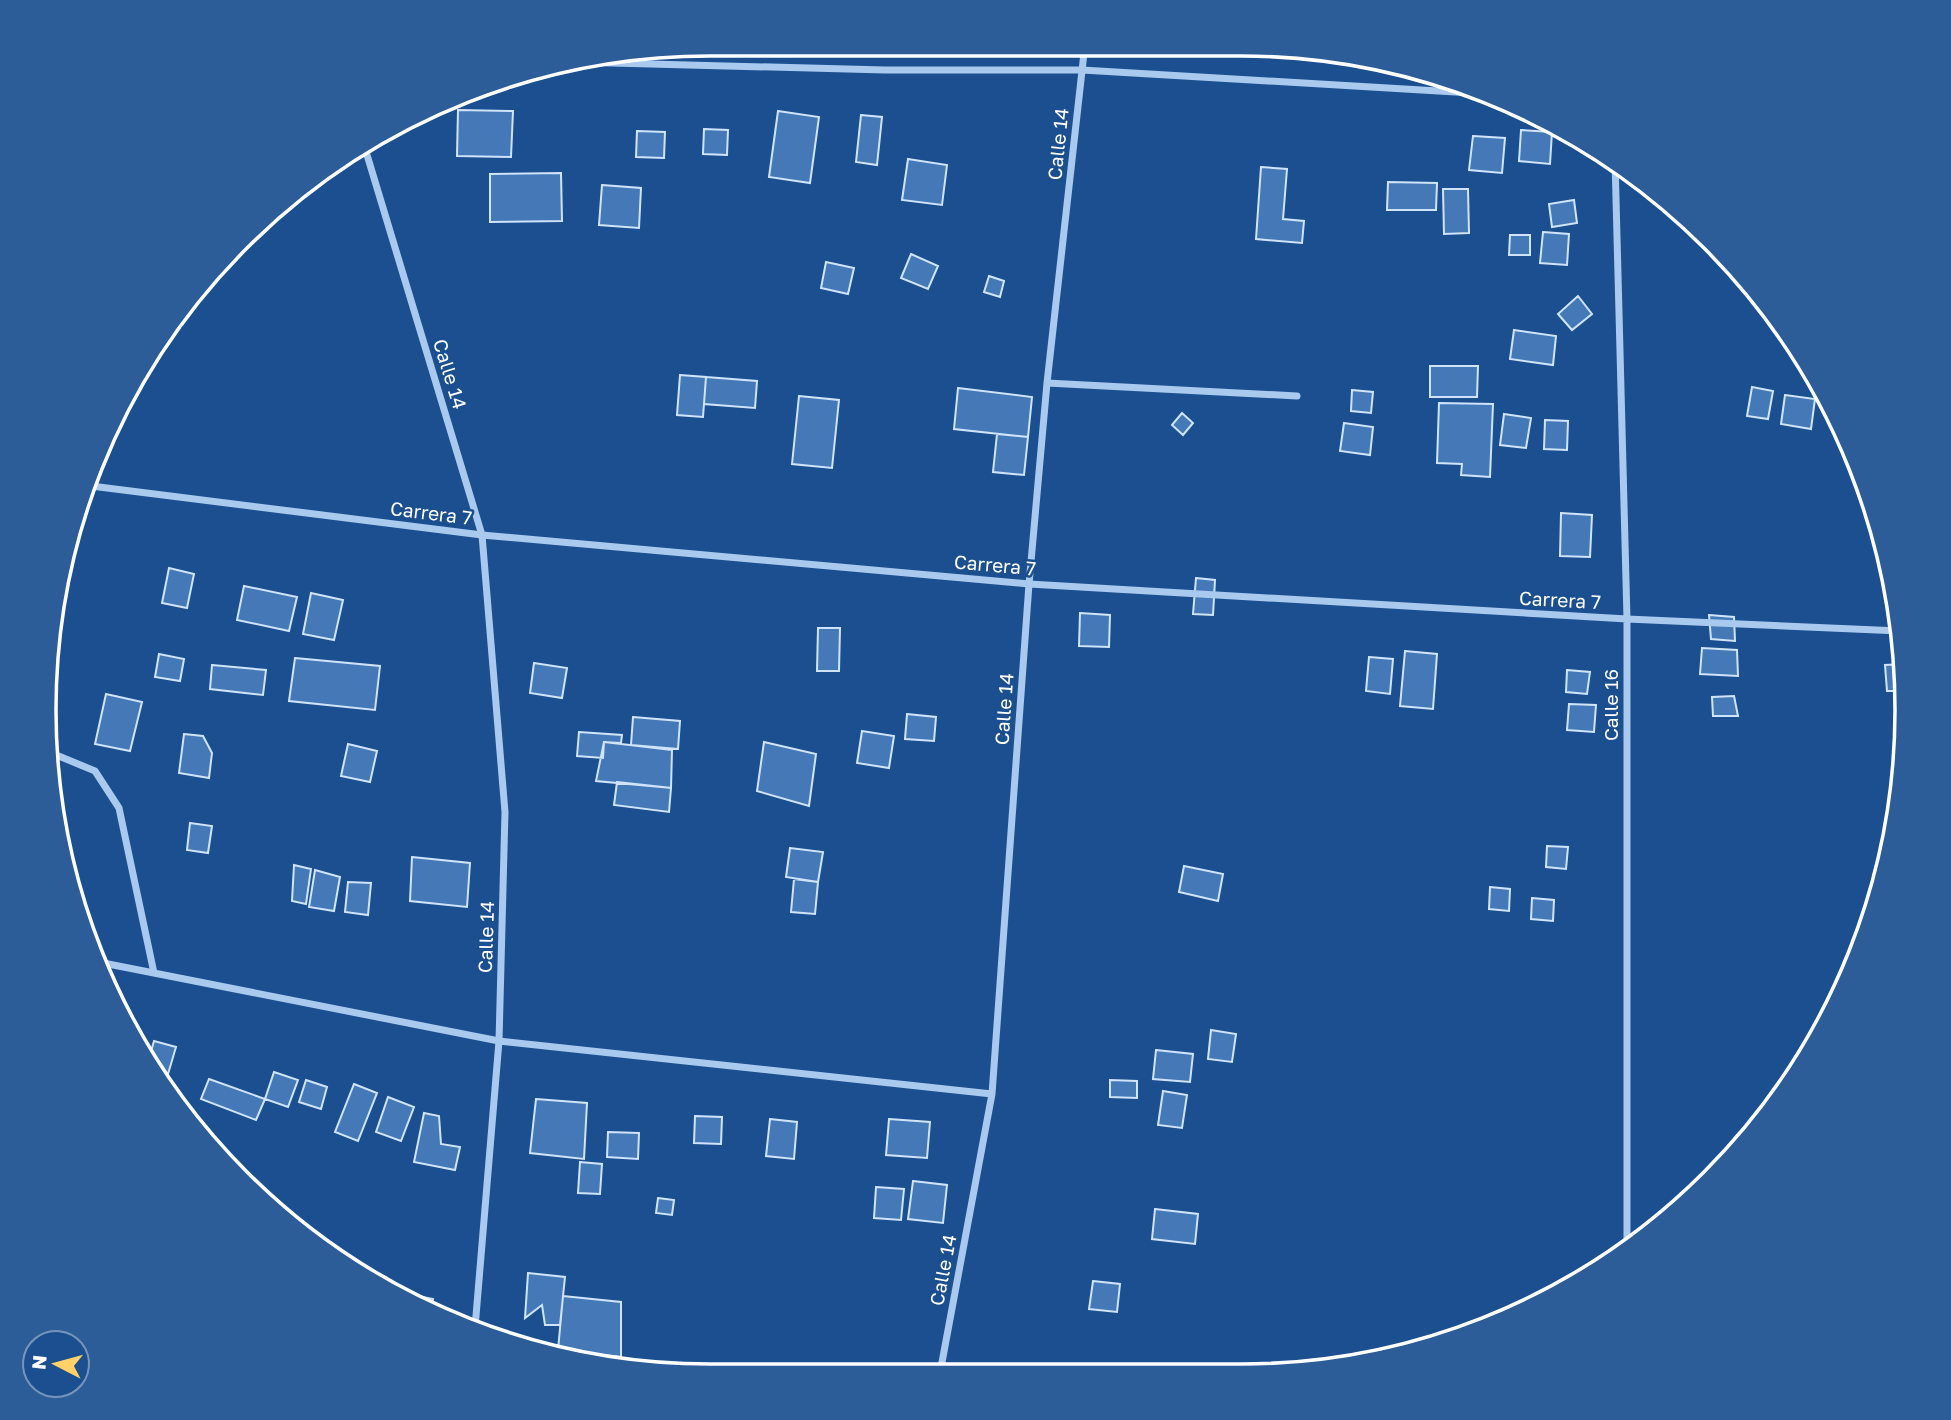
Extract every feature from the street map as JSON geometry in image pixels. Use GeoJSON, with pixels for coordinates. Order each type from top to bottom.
{"type":"FeatureCollection","features":[{"type":"Feature","properties":{"kind":"street","name":"Calle 14"},"geometry":{"type":"LineString","coordinates":[[942,1364],[992,1094],[1029,584],[1047,383],[1084,56]]}},
{"type":"Feature","properties":{"kind":"street"},"geometry":{"type":"LineString","coordinates":[[618,63],[886,70],[1082,70],[1453,92]]}},
{"type":"Feature","properties":{"kind":"street","name":"Calle 14"},"geometry":{"type":"LineString","coordinates":[[367,154],[482,536],[505,812],[499,1041],[476,1320]]}},
{"type":"Feature","properties":{"kind":"street","name":"Calle 16"},"geometry":{"type":"LineString","coordinates":[[1615,174],[1627,619],[1627,1238]]}},
{"type":"Feature","properties":{"kind":"street"},"geometry":{"type":"LineString","coordinates":[[1047,383],[1297,396]]}},
{"type":"Feature","properties":{"kind":"street","name":"Carrera 7"},"geometry":{"type":"LineString","coordinates":[[96,487],[482,536],[1029,584],[1627,619],[1890,631]]}},
{"type":"Feature","properties":{"kind":"street"},"geometry":{"type":"LineString","coordinates":[[57,754],[95,771],[120,808],[154,973]]}},
{"type":"Feature","properties":{"kind":"street"},"geometry":{"type":"LineString","coordinates":[[108,964],[499,1041],[992,1094]]}},
{"type":"Feature","properties":{"kind":"building"},"geometry":{"type":"Polygon","coordinates":[[[458,110],[513,111],[511,157],[457,156],[458,110]]]}},
{"type":"Feature","properties":{"kind":"building"},"geometry":{"type":"Polygon","coordinates":[[[778,111],[819,117],[810,183],[769,177],[778,111]]]}},
{"type":"Feature","properties":{"kind":"building"},"geometry":{"type":"Polygon","coordinates":[[[861,115],[882,117],[877,165],[856,162],[861,115]]]}},
{"type":"Feature","properties":{"kind":"building"},"geometry":{"type":"Polygon","coordinates":[[[704,129],[728,130],[727,155],[703,154],[704,129]]]}},
{"type":"Feature","properties":{"kind":"building"},"geometry":{"type":"Polygon","coordinates":[[[1521,130],[1546,132],[1552,135],[1550,164],[1519,161],[1521,130]]]}},
{"type":"Feature","properties":{"kind":"building"},"geometry":{"type":"Polygon","coordinates":[[[637,131],[665,132],[664,158],[636,157],[637,131]]]}},
{"type":"Feature","properties":{"kind":"building"},"geometry":{"type":"Polygon","coordinates":[[[1473,136],[1505,138],[1502,173],[1469,170],[1473,136]]]}},
{"type":"Feature","properties":{"kind":"building"},"geometry":{"type":"Polygon","coordinates":[[[908,159],[947,165],[942,205],[902,200],[908,159]]]}},
{"type":"Feature","properties":{"kind":"building"},"geometry":{"type":"Polygon","coordinates":[[[1261,167],[1287,169],[1283,219],[1304,221],[1302,243],[1256,239],[1261,167]]]}},
{"type":"Feature","properties":{"kind":"building"},"geometry":{"type":"Polygon","coordinates":[[[561,173],[562,221],[490,222],[490,174],[561,173]]]}},
{"type":"Feature","properties":{"kind":"building"},"geometry":{"type":"Polygon","coordinates":[[[1388,182],[1437,183],[1436,210],[1387,210],[1388,182]]]}},
{"type":"Feature","properties":{"kind":"building"},"geometry":{"type":"Polygon","coordinates":[[[602,185],[641,188],[639,228],[599,225],[602,185]]]}},
{"type":"Feature","properties":{"kind":"building"},"geometry":{"type":"Polygon","coordinates":[[[1443,189],[1468,189],[1469,233],[1444,234],[1443,189]]]}},
{"type":"Feature","properties":{"kind":"building"},"geometry":{"type":"Polygon","coordinates":[[[1574,200],[1577,223],[1552,227],[1549,204],[1574,200]]]}},
{"type":"Feature","properties":{"kind":"building"},"geometry":{"type":"Polygon","coordinates":[[[1543,232],[1569,234],[1567,265],[1540,263],[1543,232]]]}},
{"type":"Feature","properties":{"kind":"building"},"geometry":{"type":"Polygon","coordinates":[[[1510,235],[1530,235],[1530,255],[1509,255],[1510,235]]]}},
{"type":"Feature","properties":{"kind":"building"},"geometry":{"type":"Polygon","coordinates":[[[911,254],[938,266],[928,289],[901,278],[911,254]]]}},
{"type":"Feature","properties":{"kind":"building"},"geometry":{"type":"Polygon","coordinates":[[[826,262],[854,268],[848,294],[821,288],[826,262]]]}},
{"type":"Feature","properties":{"kind":"building"},"geometry":{"type":"Polygon","coordinates":[[[989,276],[1004,281],[1000,297],[984,292],[989,276]]]}},
{"type":"Feature","properties":{"kind":"building"},"geometry":{"type":"Polygon","coordinates":[[[1578,296],[1592,314],[1572,330],[1558,314],[1578,296]]]}},
{"type":"Feature","properties":{"kind":"building"},"geometry":{"type":"Polygon","coordinates":[[[1514,330],[1556,336],[1553,365],[1510,359],[1514,330]]]}},
{"type":"Feature","properties":{"kind":"building"},"geometry":{"type":"Polygon","coordinates":[[[1430,366],[1478,366],[1477,397],[1430,397],[1430,366]]]}},
{"type":"Feature","properties":{"kind":"building"},"geometry":{"type":"Polygon","coordinates":[[[680,375],[706,377],[703,417],[677,415],[680,375]]]}},
{"type":"Feature","properties":{"kind":"building"},"geometry":{"type":"Polygon","coordinates":[[[706,377],[757,381],[755,408],[704,404],[706,377]]]}},
{"type":"Feature","properties":{"kind":"building"},"geometry":{"type":"Polygon","coordinates":[[[1752,387],[1773,391],[1768,419],[1747,416],[1752,387]]]}},
{"type":"Feature","properties":{"kind":"building"},"geometry":{"type":"Polygon","coordinates":[[[958,388],[1032,397],[1028,437],[954,429],[958,388]]]}},
{"type":"Feature","properties":{"kind":"building"},"geometry":{"type":"Polygon","coordinates":[[[1352,390],[1373,392],[1371,413],[1351,411],[1352,390]]]}},
{"type":"Feature","properties":{"kind":"building"},"geometry":{"type":"Polygon","coordinates":[[[1785,395],[1815,399],[1811,429],[1781,424],[1785,395]]]}},
{"type":"Feature","properties":{"kind":"building"},"geometry":{"type":"Polygon","coordinates":[[[799,396],[839,400],[832,468],[792,464],[799,396]]]}},
{"type":"Feature","properties":{"kind":"building"},"geometry":{"type":"Polygon","coordinates":[[[1439,403],[1493,404],[1490,477],[1461,475],[1462,464],[1437,463],[1439,403]]]}},
{"type":"Feature","properties":{"kind":"building"},"geometry":{"type":"Polygon","coordinates":[[[1182,413],[1193,423],[1183,435],[1172,425],[1182,413]]]}},
{"type":"Feature","properties":{"kind":"building"},"geometry":{"type":"Polygon","coordinates":[[[1504,414],[1531,418],[1526,448],[1500,445],[1504,414]]]}},
{"type":"Feature","properties":{"kind":"building"},"geometry":{"type":"Polygon","coordinates":[[[1545,420],[1568,421],[1567,450],[1544,449],[1545,420]]]}},
{"type":"Feature","properties":{"kind":"building"},"geometry":{"type":"Polygon","coordinates":[[[1344,423],[1373,427],[1370,455],[1340,451],[1344,423]]]}},
{"type":"Feature","properties":{"kind":"building"},"geometry":{"type":"Polygon","coordinates":[[[997,434],[1028,437],[1024,475],[993,472],[997,434]]]}},
{"type":"Feature","properties":{"kind":"building"},"geometry":{"type":"Polygon","coordinates":[[[1561,513],[1592,515],[1590,557],[1560,556],[1561,513]]]}},
{"type":"Feature","properties":{"kind":"building"},"geometry":{"type":"Polygon","coordinates":[[[169,568],[194,574],[187,608],[162,603],[169,568]]]}},
{"type":"Feature","properties":{"kind":"building"},"geometry":{"type":"Polygon","coordinates":[[[1196,578],[1215,580],[1213,615],[1193,614],[1196,578]]]}},
{"type":"Feature","properties":{"kind":"building"},"geometry":{"type":"Polygon","coordinates":[[[244,586],[297,597],[289,631],[237,620],[244,586]]]}},
{"type":"Feature","properties":{"kind":"building"},"geometry":{"type":"Polygon","coordinates":[[[311,593],[343,600],[334,640],[303,634],[311,593]]]}},
{"type":"Feature","properties":{"kind":"building"},"geometry":{"type":"Polygon","coordinates":[[[1080,613],[1110,615],[1109,647],[1079,646],[1080,613]]]}},
{"type":"Feature","properties":{"kind":"building"},"geometry":{"type":"Polygon","coordinates":[[[1709,615],[1734,617],[1735,641],[1711,639],[1709,615]]]}},
{"type":"Feature","properties":{"kind":"building"},"geometry":{"type":"Polygon","coordinates":[[[818,628],[840,628],[839,671],[817,671],[818,628]]]}},
{"type":"Feature","properties":{"kind":"building"},"geometry":{"type":"Polygon","coordinates":[[[1702,648],[1737,650],[1738,676],[1700,674],[1702,648]]]}},
{"type":"Feature","properties":{"kind":"building"},"geometry":{"type":"Polygon","coordinates":[[[1405,651],[1437,654],[1433,709],[1400,706],[1405,651]]]}},
{"type":"Feature","properties":{"kind":"building"},"geometry":{"type":"Polygon","coordinates":[[[159,654],[184,659],[180,681],[155,677],[159,654]]]}},
{"type":"Feature","properties":{"kind":"building"},"geometry":{"type":"Polygon","coordinates":[[[1369,657],[1393,659],[1390,694],[1366,691],[1369,657]]]}},
{"type":"Feature","properties":{"kind":"building"},"geometry":{"type":"Polygon","coordinates":[[[295,658],[380,666],[375,710],[289,701],[295,658]]]}},
{"type":"Feature","properties":{"kind":"building"},"geometry":{"type":"Polygon","coordinates":[[[534,663],[567,668],[562,698],[530,693],[534,663]]]}},
{"type":"Feature","properties":{"kind":"building"},"geometry":{"type":"Polygon","coordinates":[[[212,665],[266,670],[263,695],[210,689],[212,665]]]}},
{"type":"Feature","properties":{"kind":"building"},"geometry":{"type":"Polygon","coordinates":[[[1885,665],[1894,665],[1895,691],[1887,691],[1885,665]]]}},
{"type":"Feature","properties":{"kind":"building"},"geometry":{"type":"Polygon","coordinates":[[[1567,670],[1590,672],[1587,694],[1566,692],[1567,670]]]}},
{"type":"Feature","properties":{"kind":"building"},"geometry":{"type":"Polygon","coordinates":[[[106,694],[142,702],[130,751],[95,744],[106,694]]]}},
{"type":"Feature","properties":{"kind":"building"},"geometry":{"type":"Polygon","coordinates":[[[1734,696],[1738,716],[1713,716],[1712,697],[1734,696]]]}},
{"type":"Feature","properties":{"kind":"building"},"geometry":{"type":"Polygon","coordinates":[[[1569,704],[1596,705],[1594,732],[1567,730],[1569,704]]]}},
{"type":"Feature","properties":{"kind":"building"},"geometry":{"type":"Polygon","coordinates":[[[907,714],[936,717],[934,741],[905,739],[907,714]]]}},
{"type":"Feature","properties":{"kind":"building"},"geometry":{"type":"Polygon","coordinates":[[[633,717],[680,721],[678,749],[631,745],[633,717]]]}},
{"type":"Feature","properties":{"kind":"building"},"geometry":{"type":"Polygon","coordinates":[[[862,731],[894,736],[889,768],[857,763],[862,731]]]}},
{"type":"Feature","properties":{"kind":"building"},"geometry":{"type":"Polygon","coordinates":[[[579,732],[622,735],[621,743],[604,742],[603,758],[577,756],[579,732]]]}},
{"type":"Feature","properties":{"kind":"building"},"geometry":{"type":"Polygon","coordinates":[[[184,734],[203,736],[212,753],[209,778],[179,773],[184,734]]]}},
{"type":"Feature","properties":{"kind":"building"},"geometry":{"type":"Polygon","coordinates":[[[604,742],[672,750],[671,788],[596,781],[604,742]]]}},
{"type":"Feature","properties":{"kind":"building"},"geometry":{"type":"Polygon","coordinates":[[[764,742],[816,754],[809,806],[757,791],[764,742]]]}},
{"type":"Feature","properties":{"kind":"building"},"geometry":{"type":"Polygon","coordinates":[[[348,744],[377,751],[370,782],[341,776],[348,744]]]}},
{"type":"Feature","properties":{"kind":"building"},"geometry":{"type":"Polygon","coordinates":[[[617,782],[671,788],[669,812],[614,805],[617,782]]]}},
{"type":"Feature","properties":{"kind":"building"},"geometry":{"type":"Polygon","coordinates":[[[190,823],[212,826],[208,853],[187,850],[190,823]]]}},
{"type":"Feature","properties":{"kind":"building"},"geometry":{"type":"Polygon","coordinates":[[[1547,846],[1568,847],[1566,869],[1546,867],[1547,846]]]}},
{"type":"Feature","properties":{"kind":"building"},"geometry":{"type":"Polygon","coordinates":[[[790,848],[823,852],[818,882],[786,877],[790,848]]]}},
{"type":"Feature","properties":{"kind":"building"},"geometry":{"type":"Polygon","coordinates":[[[412,857],[470,863],[467,907],[410,901],[412,857]]]}},
{"type":"Feature","properties":{"kind":"building"},"geometry":{"type":"Polygon","coordinates":[[[294,865],[311,869],[306,904],[292,901],[294,865]]]}},
{"type":"Feature","properties":{"kind":"building"},"geometry":{"type":"Polygon","coordinates":[[[1184,866],[1223,874],[1218,901],[1179,892],[1184,866]]]}},
{"type":"Feature","properties":{"kind":"building"},"geometry":{"type":"Polygon","coordinates":[[[315,870],[340,877],[334,911],[309,907],[315,870]]]}},
{"type":"Feature","properties":{"kind":"building"},"geometry":{"type":"Polygon","coordinates":[[[794,879],[818,882],[815,914],[791,912],[794,879]]]}},
{"type":"Feature","properties":{"kind":"building"},"geometry":{"type":"Polygon","coordinates":[[[348,882],[371,883],[368,915],[345,912],[348,882]]]}},
{"type":"Feature","properties":{"kind":"building"},"geometry":{"type":"Polygon","coordinates":[[[1490,887],[1510,889],[1509,911],[1489,909],[1490,887]]]}},
{"type":"Feature","properties":{"kind":"building"},"geometry":{"type":"Polygon","coordinates":[[[1532,898],[1554,900],[1553,921],[1531,919],[1532,898]]]}},
{"type":"Feature","properties":{"kind":"building"},"geometry":{"type":"Polygon","coordinates":[[[1211,1030],[1236,1034],[1232,1062],[1208,1059],[1211,1030]]]}},
{"type":"Feature","properties":{"kind":"building"},"geometry":{"type":"Polygon","coordinates":[[[154,1041],[176,1047],[168,1074],[166,1073],[152,1050],[154,1041]]]}},
{"type":"Feature","properties":{"kind":"building"},"geometry":{"type":"Polygon","coordinates":[[[1156,1050],[1193,1054],[1190,1082],[1153,1079],[1156,1050]]]}},
{"type":"Feature","properties":{"kind":"building"},"geometry":{"type":"Polygon","coordinates":[[[274,1072],[298,1080],[288,1107],[265,1099],[274,1072]]]}},
{"type":"Feature","properties":{"kind":"building"},"geometry":{"type":"Polygon","coordinates":[[[209,1079],[265,1099],[256,1120],[201,1099],[209,1079]]]}},
{"type":"Feature","properties":{"kind":"building"},"geometry":{"type":"Polygon","coordinates":[[[306,1080],[327,1087],[321,1109],[299,1102],[306,1080]]]}},
{"type":"Feature","properties":{"kind":"building"},"geometry":{"type":"Polygon","coordinates":[[[1110,1080],[1137,1081],[1137,1098],[1110,1097],[1110,1080]]]}},
{"type":"Feature","properties":{"kind":"building"},"geometry":{"type":"Polygon","coordinates":[[[354,1084],[377,1093],[358,1141],[335,1132],[354,1084]]]}},
{"type":"Feature","properties":{"kind":"building"},"geometry":{"type":"Polygon","coordinates":[[[1163,1091],[1187,1095],[1182,1128],[1158,1125],[1163,1091]]]}},
{"type":"Feature","properties":{"kind":"building"},"geometry":{"type":"Polygon","coordinates":[[[388,1097],[414,1107],[401,1141],[376,1132],[388,1097]]]}},
{"type":"Feature","properties":{"kind":"building"},"geometry":{"type":"Polygon","coordinates":[[[536,1099],[587,1103],[584,1159],[530,1153],[536,1099]]]}},
{"type":"Feature","properties":{"kind":"building"},"geometry":{"type":"Polygon","coordinates":[[[424,1113],[439,1116],[441,1144],[460,1147],[455,1170],[414,1162],[424,1113]]]}},
{"type":"Feature","properties":{"kind":"building"},"geometry":{"type":"Polygon","coordinates":[[[695,1116],[722,1117],[721,1144],[694,1143],[695,1116]]]}},
{"type":"Feature","properties":{"kind":"building"},"geometry":{"type":"Polygon","coordinates":[[[770,1119],[797,1122],[794,1159],[766,1156],[770,1119]]]}},
{"type":"Feature","properties":{"kind":"building"},"geometry":{"type":"Polygon","coordinates":[[[889,1119],[930,1122],[927,1158],[886,1155],[889,1119]]]}},
{"type":"Feature","properties":{"kind":"building"},"geometry":{"type":"Polygon","coordinates":[[[608,1132],[639,1133],[638,1159],[607,1157],[608,1132]]]}},
{"type":"Feature","properties":{"kind":"building"},"geometry":{"type":"Polygon","coordinates":[[[580,1162],[602,1164],[600,1194],[578,1193],[580,1162]]]}},
{"type":"Feature","properties":{"kind":"building"},"geometry":{"type":"Polygon","coordinates":[[[913,1181],[947,1185],[943,1223],[908,1219],[913,1181]]]}},
{"type":"Feature","properties":{"kind":"building"},"geometry":{"type":"Polygon","coordinates":[[[876,1187],[904,1189],[901,1220],[874,1218],[876,1187]]]}},
{"type":"Feature","properties":{"kind":"building"},"geometry":{"type":"Polygon","coordinates":[[[658,1198],[674,1200],[672,1215],[656,1213],[658,1198]]]}},
{"type":"Feature","properties":{"kind":"building"},"geometry":{"type":"Polygon","coordinates":[[[1155,1209],[1198,1214],[1195,1244],[1152,1239],[1155,1209]]]}},
{"type":"Feature","properties":{"kind":"building"},"geometry":{"type":"Polygon","coordinates":[[[528,1273],[565,1277],[560,1325],[545,1325],[542,1305],[525,1318],[528,1273]]]}},
{"type":"Feature","properties":{"kind":"building"},"geometry":{"type":"Polygon","coordinates":[[[1093,1281],[1120,1284],[1117,1312],[1089,1309],[1093,1281]]]}},
{"type":"Feature","properties":{"kind":"building"},"geometry":{"type":"Polygon","coordinates":[[[563,1296],[621,1302],[621,1357],[558,1346],[563,1296]]]}}]}
